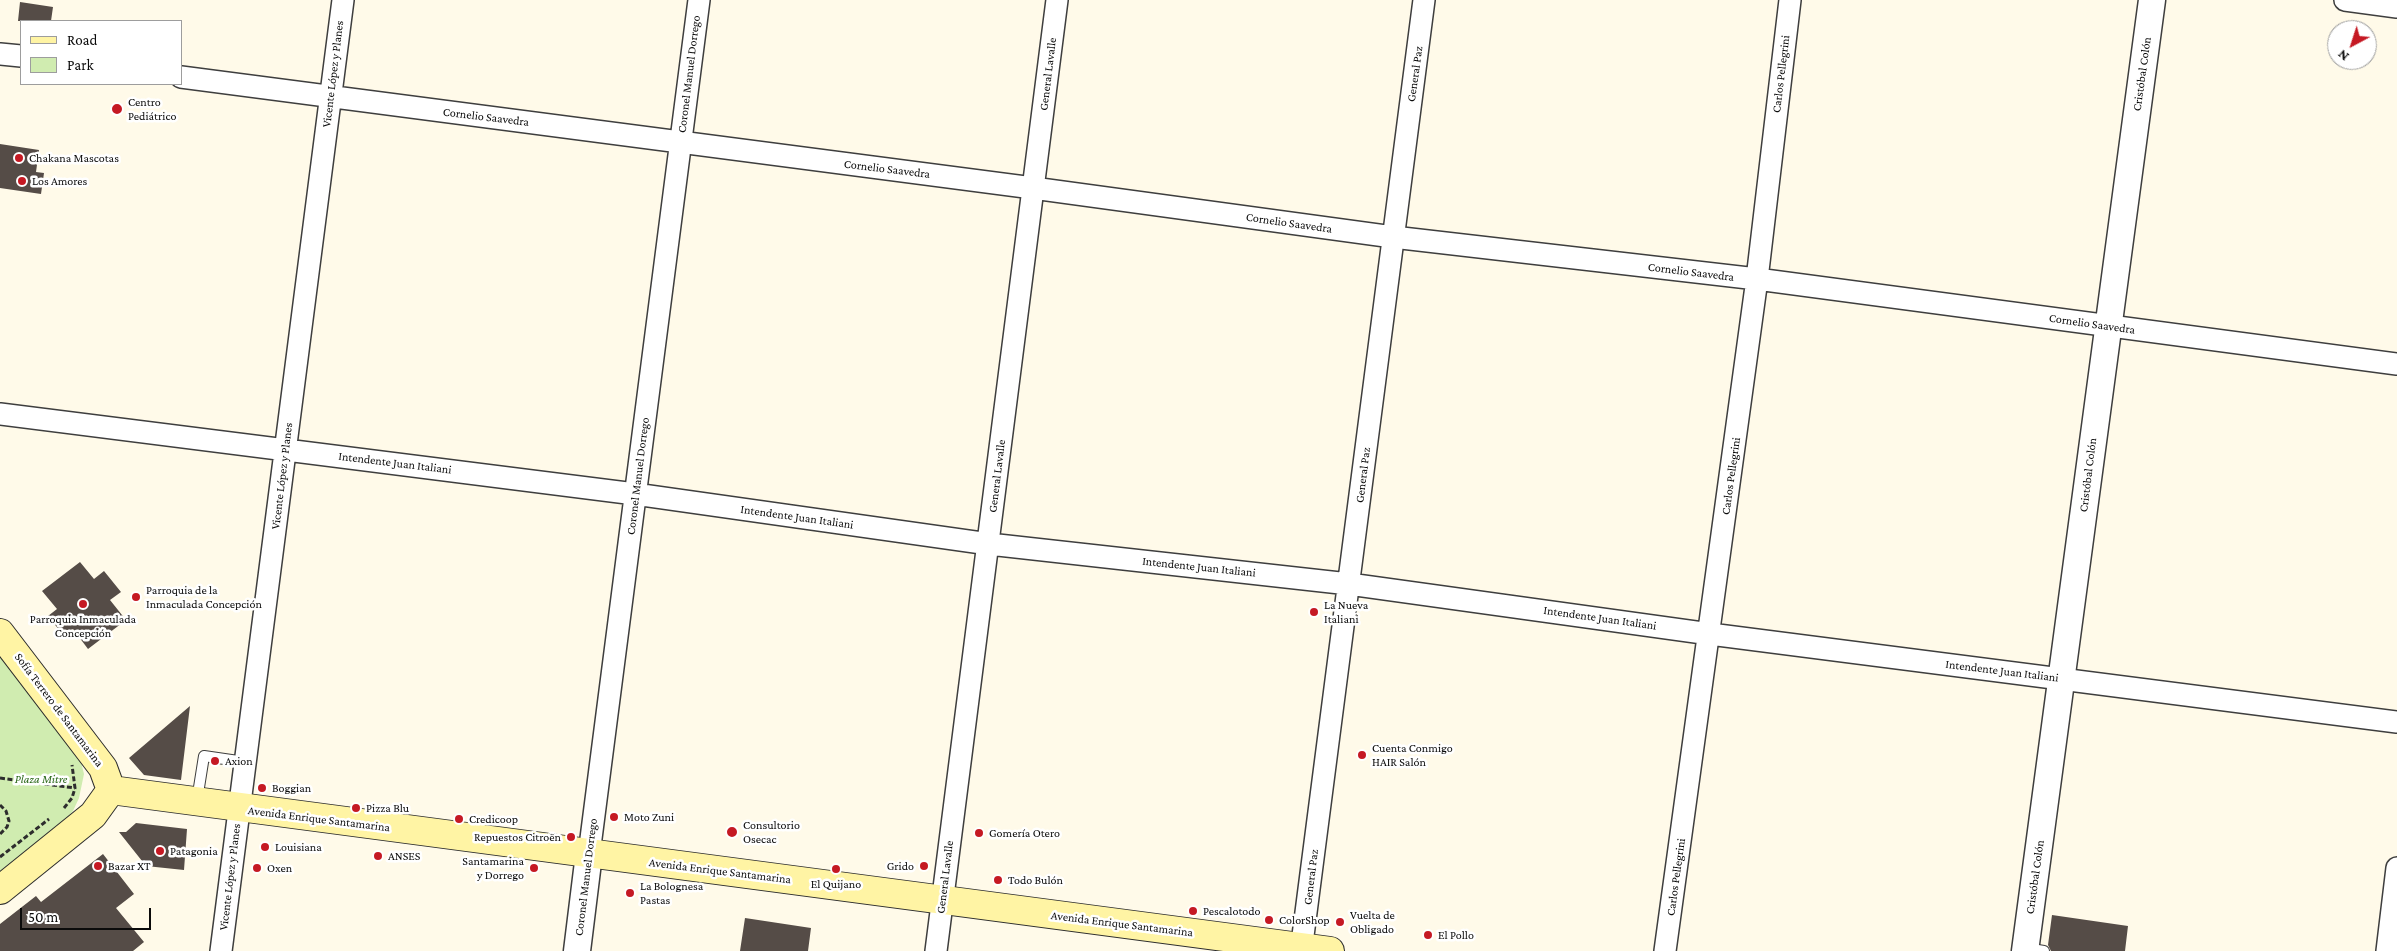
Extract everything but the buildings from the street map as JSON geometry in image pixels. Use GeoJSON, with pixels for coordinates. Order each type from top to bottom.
{"type":"FeatureCollection","features":[{"type":"Feature","properties":{"kind":"main road","name":"Sofía Terrero de Santamarina"},"geometry":{"type":"LineString","coordinates":[[0,633],[104,768],[111,790]]}},
{"type":"Feature","properties":{"kind":"main road","name":"Avenida Enrique Santamarina"},"geometry":{"type":"LineString","coordinates":[[111,790],[1301,949],[1330,951]]}},
{"type":"Feature","properties":{"kind":"main road"},"geometry":{"type":"LineString","coordinates":[[0,890],[93,815],[111,790]]}},
{"type":"Feature","properties":{"kind":"street","name":"Vicente López y Planes"},"geometry":{"type":"LineString","coordinates":[[221,951],[343,0]]}},
{"type":"Feature","properties":{"kind":"street","name":"Coronel Manuel Dorrego"},"geometry":{"type":"LineString","coordinates":[[577,951],[698,0]]}},
{"type":"Feature","properties":{"kind":"street","name":"General Lavalle"},"geometry":{"type":"LineString","coordinates":[[936,951],[1057,0]]}},
{"type":"Feature","properties":{"kind":"street","name":"General Paz"},"geometry":{"type":"LineString","coordinates":[[1301,949],[1424,0]]}},
{"type":"Feature","properties":{"kind":"street","name":"Carlos Pellegrini"},"geometry":{"type":"LineString","coordinates":[[1665,951],[1710,634],[1757,279],[1790,0]]}},
{"type":"Feature","properties":{"kind":"street","name":"Cristóbal Colón"},"geometry":{"type":"LineString","coordinates":[[2031,950],[2062,678],[2152,0]]}},
{"type":"Feature","properties":{"kind":"street"},"geometry":{"type":"LineString","coordinates":[[2345,0],[2397,7]]}},
{"type":"Feature","properties":{"kind":"street"},"geometry":{"type":"LineString","coordinates":[[0,54],[20,56]]}},
{"type":"Feature","properties":{"kind":"street","name":"Cornelio Saavedra"},"geometry":{"type":"LineString","coordinates":[[182,77],[1393,237],[1757,279],[2397,364]]}},
{"type":"Feature","properties":{"kind":"street","name":"Intendente Juan Italiani"},"geometry":{"type":"LineString","coordinates":[[0,414],[635,494],[988,544],[1349,584],[1710,634],[2397,722]]}},
{"type":"Feature","properties":{"kind":"street"},"geometry":{"type":"LineString","coordinates":[[2387,951],[2397,868]]}},
{"type":"Feature","properties":{"kind":"lane"},"geometry":{"type":"LineString","coordinates":[[197,803],[204,756],[245,762]]}},
{"type":"Feature","properties":{"kind":"path"},"geometry":{"type":"LineString","coordinates":[[61,810],[72,798],[75,788],[70,762]]}},
{"type":"Feature","properties":{"kind":"path"},"geometry":{"type":"LineString","coordinates":[[0,778],[75,788]]}},
{"type":"Feature","properties":{"kind":"path"},"geometry":{"type":"LineString","coordinates":[[0,805],[6,811],[9,821],[7,827],[0,834]]}},
{"type":"Feature","properties":{"kind":"path"},"geometry":{"type":"LineString","coordinates":[[0,857],[54,816]]}},
{"type":"Feature","properties":{"kind":"green space","name":"Plaza Mitre"},"geometry":{"type":"Polygon","coordinates":[[[0,655],[81,762],[84,774],[79,798],[73,811],[59,828],[0,873],[0,655]]]}},
{"type":"Feature","properties":{"kind":"place","name":"Centro Pediátrico"},"geometry":{"type":"Point","coordinates":[117,109]}},
{"type":"Feature","properties":{"kind":"place","name":"Chakana Mascotas"},"geometry":{"type":"Point","coordinates":[19,158]}},
{"type":"Feature","properties":{"kind":"place","name":"Los Amores"},"geometry":{"type":"Point","coordinates":[22,181]}},
{"type":"Feature","properties":{"kind":"place","name":"Parroquia de la Inmaculada Concepción"},"geometry":{"type":"Point","coordinates":[136,597]}},
{"type":"Feature","properties":{"kind":"place","name":"Parroquia Inmaculada Concepción"},"geometry":{"type":"Point","coordinates":[83,604]}},
{"type":"Feature","properties":{"kind":"place","name":"La Nueva Italiani"},"geometry":{"type":"Point","coordinates":[1314,612]}},
{"type":"Feature","properties":{"kind":"place","name":"Cuenta Conmigo HAIR Salón"},"geometry":{"type":"Point","coordinates":[1362,755]}},
{"type":"Feature","properties":{"kind":"place","name":"Axion"},"geometry":{"type":"Point","coordinates":[215,761]}},
{"type":"Feature","properties":{"kind":"place","name":"Boggian"},"geometry":{"type":"Point","coordinates":[262,788]}},
{"type":"Feature","properties":{"kind":"place","name":"Pizza Blu"},"geometry":{"type":"Point","coordinates":[356,808]}},
{"type":"Feature","properties":{"kind":"place","name":"Moto Zuni"},"geometry":{"type":"Point","coordinates":[614,817]}},
{"type":"Feature","properties":{"kind":"place","name":"Credicoop"},"geometry":{"type":"Point","coordinates":[459,819]}},
{"type":"Feature","properties":{"kind":"place","name":"Consultorio Osecac"},"geometry":{"type":"Point","coordinates":[732,832]}},
{"type":"Feature","properties":{"kind":"place","name":"Gomería Otero"},"geometry":{"type":"Point","coordinates":[979,833]}},
{"type":"Feature","properties":{"kind":"place","name":"Repuestos Citroën"},"geometry":{"type":"Point","coordinates":[571,837]}},
{"type":"Feature","properties":{"kind":"place","name":"Louisiana"},"geometry":{"type":"Point","coordinates":[265,847]}},
{"type":"Feature","properties":{"kind":"place","name":"Patagonia"},"geometry":{"type":"Point","coordinates":[160,851]}},
{"type":"Feature","properties":{"kind":"place","name":"ANSES"},"geometry":{"type":"Point","coordinates":[378,856]}},
{"type":"Feature","properties":{"kind":"place","name":"Bazar XT"},"geometry":{"type":"Point","coordinates":[98,866]}},
{"type":"Feature","properties":{"kind":"place","name":"Grido"},"geometry":{"type":"Point","coordinates":[924,866]}},
{"type":"Feature","properties":{"kind":"place","name":"Oxen"},"geometry":{"type":"Point","coordinates":[257,868]}},
{"type":"Feature","properties":{"kind":"place","name":"Santamarina y Dorrego"},"geometry":{"type":"Point","coordinates":[534,868]}},
{"type":"Feature","properties":{"kind":"place","name":"El Quijano"},"geometry":{"type":"Point","coordinates":[836,869]}},
{"type":"Feature","properties":{"kind":"place","name":"Todo Bulón"},"geometry":{"type":"Point","coordinates":[998,880]}},
{"type":"Feature","properties":{"kind":"place","name":"La Bolognesa Pastas"},"geometry":{"type":"Point","coordinates":[630,893]}},
{"type":"Feature","properties":{"kind":"place","name":"Pescalotodo"},"geometry":{"type":"Point","coordinates":[1193,911]}},
{"type":"Feature","properties":{"kind":"place","name":"ColorShop"},"geometry":{"type":"Point","coordinates":[1269,920]}},
{"type":"Feature","properties":{"kind":"place","name":"Vuelta de Obligado"},"geometry":{"type":"Point","coordinates":[1340,922]}},
{"type":"Feature","properties":{"kind":"place","name":"El Pollo"},"geometry":{"type":"Point","coordinates":[1428,935]}}]}
